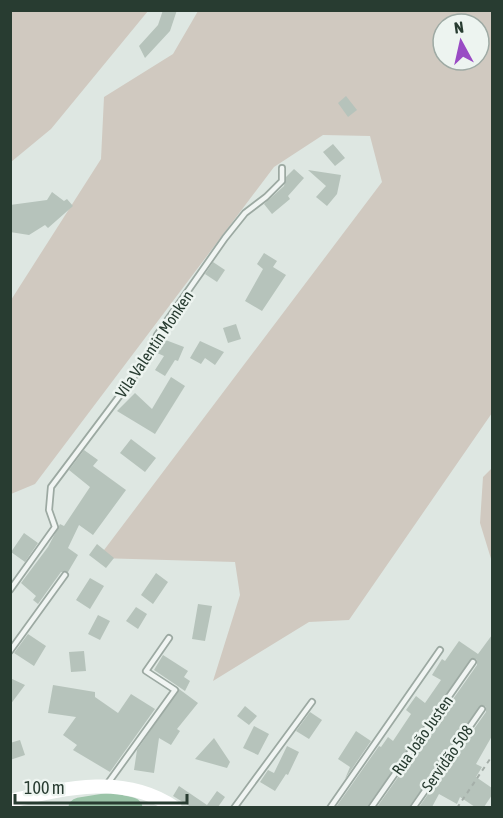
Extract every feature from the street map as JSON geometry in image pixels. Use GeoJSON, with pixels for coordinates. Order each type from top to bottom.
{"type":"FeatureCollection","features":[{"type":"Feature","properties":{"kind":"street"},"geometry":{"type":"LineString","coordinates":[[10,801],[63,789],[107,785],[144,792],[169,806]]}},
{"type":"Feature","properties":{"kind":"lane","name":"Vila Valentin Monken"},"geometry":{"type":"LineString","coordinates":[[10,590],[55,527],[50,510],[51,487],[146,362],[157,335],[225,238],[244,213],[266,197],[282,180],[282,168]]}},
{"type":"Feature","properties":{"kind":"lane"},"geometry":{"type":"LineString","coordinates":[[10,651],[65,575]]}},
{"type":"Feature","properties":{"kind":"lane"},"geometry":{"type":"LineString","coordinates":[[107,785],[175,690],[146,671],[169,638]]}},
{"type":"Feature","properties":{"kind":"lane"},"geometry":{"type":"LineString","coordinates":[[330,807],[440,650]]}},
{"type":"Feature","properties":{"kind":"lane","name":"Rua João Justen"},"geometry":{"type":"LineString","coordinates":[[371,807],[473,662]]}},
{"type":"Feature","properties":{"kind":"lane"},"geometry":{"type":"LineString","coordinates":[[234,807],[312,702]]}},
{"type":"Feature","properties":{"kind":"lane","name":"Servidão 508"},"geometry":{"type":"LineString","coordinates":[[413,807],[482,710]]}},
{"type":"Feature","properties":{"kind":"path"},"geometry":{"type":"LineString","coordinates":[[458,807],[492,756]]}},
{"type":"Feature","properties":{"kind":"shaded area"},"geometry":{"type":"Polygon","coordinates":[[[11,10],[148,11],[51,129],[11,162],[11,10]]]}},
{"type":"Feature","properties":{"kind":"shaded area"},"geometry":{"type":"Polygon","coordinates":[[[198,11],[492,11],[492,413],[349,620],[309,622],[213,681],[240,595],[235,562],[98,558],[382,182],[370,136],[323,135],[274,167],[35,484],[11,494],[11,300],[101,159],[104,97],[173,54],[198,11]]]}},
{"type":"Feature","properties":{"kind":"shaded area"},"geometry":{"type":"Polygon","coordinates":[[[492,468],[492,562],[480,523],[483,477],[492,468]]]}},
{"type":"Feature","properties":{"kind":"building"},"geometry":{"type":"Polygon","coordinates":[[[163,10],[177,10],[170,31],[145,58],[139,46],[158,25],[163,10]]]}},
{"type":"Feature","properties":{"kind":"building"},"geometry":{"type":"Polygon","coordinates":[[[346,96],[357,110],[348,117],[338,103],[346,96]]]}},
{"type":"Feature","properties":{"kind":"building"},"geometry":{"type":"Polygon","coordinates":[[[333,144],[345,158],[335,166],[323,152],[333,144]]]}},
{"type":"Feature","properties":{"kind":"building"},"geometry":{"type":"Polygon","coordinates":[[[294,169],[304,178],[288,196],[290,199],[272,214],[264,204],[284,186],[286,177],[294,169]]]}},
{"type":"Feature","properties":{"kind":"building"},"geometry":{"type":"Polygon","coordinates":[[[308,170],[341,175],[337,194],[327,206],[316,197],[326,186],[308,170]]]}},
{"type":"Feature","properties":{"kind":"building"},"geometry":{"type":"Polygon","coordinates":[[[52,192],[64,201],[67,199],[73,206],[48,228],[45,225],[29,235],[10,232],[10,205],[47,200],[52,192]]]}},
{"type":"Feature","properties":{"kind":"building"},"geometry":{"type":"Polygon","coordinates":[[[264,253],[277,261],[273,267],[286,275],[262,311],[245,301],[263,269],[257,264],[264,253]]]}},
{"type":"Feature","properties":{"kind":"building"},"geometry":{"type":"Polygon","coordinates":[[[213,262],[225,270],[217,282],[205,274],[213,262]]]}},
{"type":"Feature","properties":{"kind":"building"},"geometry":{"type":"Polygon","coordinates":[[[236,324],[241,339],[228,343],[223,328],[236,324]]]}},
{"type":"Feature","properties":{"kind":"building"},"geometry":{"type":"Polygon","coordinates":[[[163,339],[184,347],[178,361],[175,360],[165,376],[155,370],[164,356],[157,353],[163,339]]]}},
{"type":"Feature","properties":{"kind":"building"},"geometry":{"type":"Polygon","coordinates":[[[200,341],[224,352],[215,365],[205,358],[201,364],[190,358],[200,341]]]}},
{"type":"Feature","properties":{"kind":"building"},"geometry":{"type":"Polygon","coordinates":[[[171,377],[185,386],[155,434],[117,411],[135,393],[152,409],[171,377]]]}},
{"type":"Feature","properties":{"kind":"building"},"geometry":{"type":"Polygon","coordinates":[[[131,439],[156,458],[145,472],[120,453],[131,439]]]}},
{"type":"Feature","properties":{"kind":"building"},"geometry":{"type":"Polygon","coordinates":[[[84,450],[98,460],[93,466],[126,490],[93,535],[79,525],[68,548],[78,555],[68,572],[61,572],[38,604],[33,600],[36,596],[21,583],[48,547],[60,524],[64,526],[90,487],[69,470],[84,450]]]}},
{"type":"Feature","properties":{"kind":"building"},"geometry":{"type":"Polygon","coordinates":[[[24,533],[38,543],[25,562],[11,552],[24,533]]]}},
{"type":"Feature","properties":{"kind":"building"},"geometry":{"type":"Polygon","coordinates":[[[97,544],[114,558],[106,568],[89,555],[97,544]]]}},
{"type":"Feature","properties":{"kind":"building"},"geometry":{"type":"Polygon","coordinates":[[[156,573],[168,582],[153,604],[141,595],[156,573]]]}},
{"type":"Feature","properties":{"kind":"building"},"geometry":{"type":"Polygon","coordinates":[[[90,578],[104,586],[90,609],[76,600],[90,578]]]}},
{"type":"Feature","properties":{"kind":"building"},"geometry":{"type":"Polygon","coordinates":[[[198,604],[212,606],[205,641],[192,639],[198,604]]]}},
{"type":"Feature","properties":{"kind":"building"},"geometry":{"type":"Polygon","coordinates":[[[136,607],[147,614],[138,629],[126,621],[136,607]]]}},
{"type":"Feature","properties":{"kind":"building"},"geometry":{"type":"Polygon","coordinates":[[[98,615],[110,621],[100,640],[88,634],[98,615]]]}},
{"type":"Feature","properties":{"kind":"building"},"geometry":{"type":"Polygon","coordinates":[[[28,634],[46,646],[34,666],[14,653],[28,634]]]}},
{"type":"Feature","properties":{"kind":"building"},"geometry":{"type":"Polygon","coordinates":[[[492,635],[492,736],[476,764],[482,767],[476,777],[492,788],[492,795],[484,807],[475,807],[460,797],[457,804],[439,794],[432,807],[419,807],[486,712],[486,707],[482,705],[409,807],[377,807],[477,665],[477,660],[473,658],[367,807],[336,807],[379,746],[381,747],[388,737],[393,741],[411,714],[406,710],[416,696],[425,703],[441,680],[432,675],[442,659],[445,661],[459,641],[478,654],[492,635]]]}},
{"type":"Feature","properties":{"kind":"building"},"geometry":{"type":"Polygon","coordinates":[[[84,651],[86,671],[71,672],[69,652],[84,651]]]}},
{"type":"Feature","properties":{"kind":"building"},"geometry":{"type":"Polygon","coordinates":[[[163,655],[188,671],[184,677],[190,681],[185,691],[154,670],[163,655]]]}},
{"type":"Feature","properties":{"kind":"building"},"geometry":{"type":"Polygon","coordinates":[[[10,678],[25,685],[10,705],[10,678]]]}},
{"type":"Feature","properties":{"kind":"building"},"geometry":{"type":"Polygon","coordinates":[[[53,685],[95,692],[95,697],[118,713],[131,694],[155,709],[110,772],[73,750],[77,745],[63,735],[76,717],[48,713],[53,685]]]}},
{"type":"Feature","properties":{"kind":"building"},"geometry":{"type":"Polygon","coordinates":[[[179,689],[198,703],[177,729],[180,731],[171,745],[159,738],[154,773],[134,770],[137,750],[179,689]]]}},
{"type":"Feature","properties":{"kind":"building"},"geometry":{"type":"Polygon","coordinates":[[[245,706],[257,716],[249,725],[237,716],[245,706]]]}},
{"type":"Feature","properties":{"kind":"building"},"geometry":{"type":"Polygon","coordinates":[[[310,712],[322,720],[309,739],[296,731],[310,712]]]}},
{"type":"Feature","properties":{"kind":"building"},"geometry":{"type":"Polygon","coordinates":[[[254,726],[269,734],[258,755],[243,748],[254,726]]]}},
{"type":"Feature","properties":{"kind":"building"},"geometry":{"type":"Polygon","coordinates":[[[356,731],[371,741],[345,779],[350,767],[338,759],[356,731]]]}},
{"type":"Feature","properties":{"kind":"building"},"geometry":{"type":"Polygon","coordinates":[[[214,738],[230,762],[227,768],[195,759],[214,738]]]}},
{"type":"Feature","properties":{"kind":"building"},"geometry":{"type":"Polygon","coordinates":[[[20,740],[25,755],[10,760],[10,743],[20,740]]]}},
{"type":"Feature","properties":{"kind":"building"},"geometry":{"type":"Polygon","coordinates":[[[287,746],[299,752],[288,775],[286,774],[275,791],[260,782],[268,770],[274,773],[287,746]]]}},
{"type":"Feature","properties":{"kind":"building"},"geometry":{"type":"Polygon","coordinates":[[[179,786],[207,805],[217,791],[225,797],[218,807],[191,807],[173,796],[179,786]]]}},
{"type":"Feature","properties":{"kind":"waterway"},"geometry":{"type":"LineString","coordinates":[[79,808],[110,803],[132,808]]}}]}
